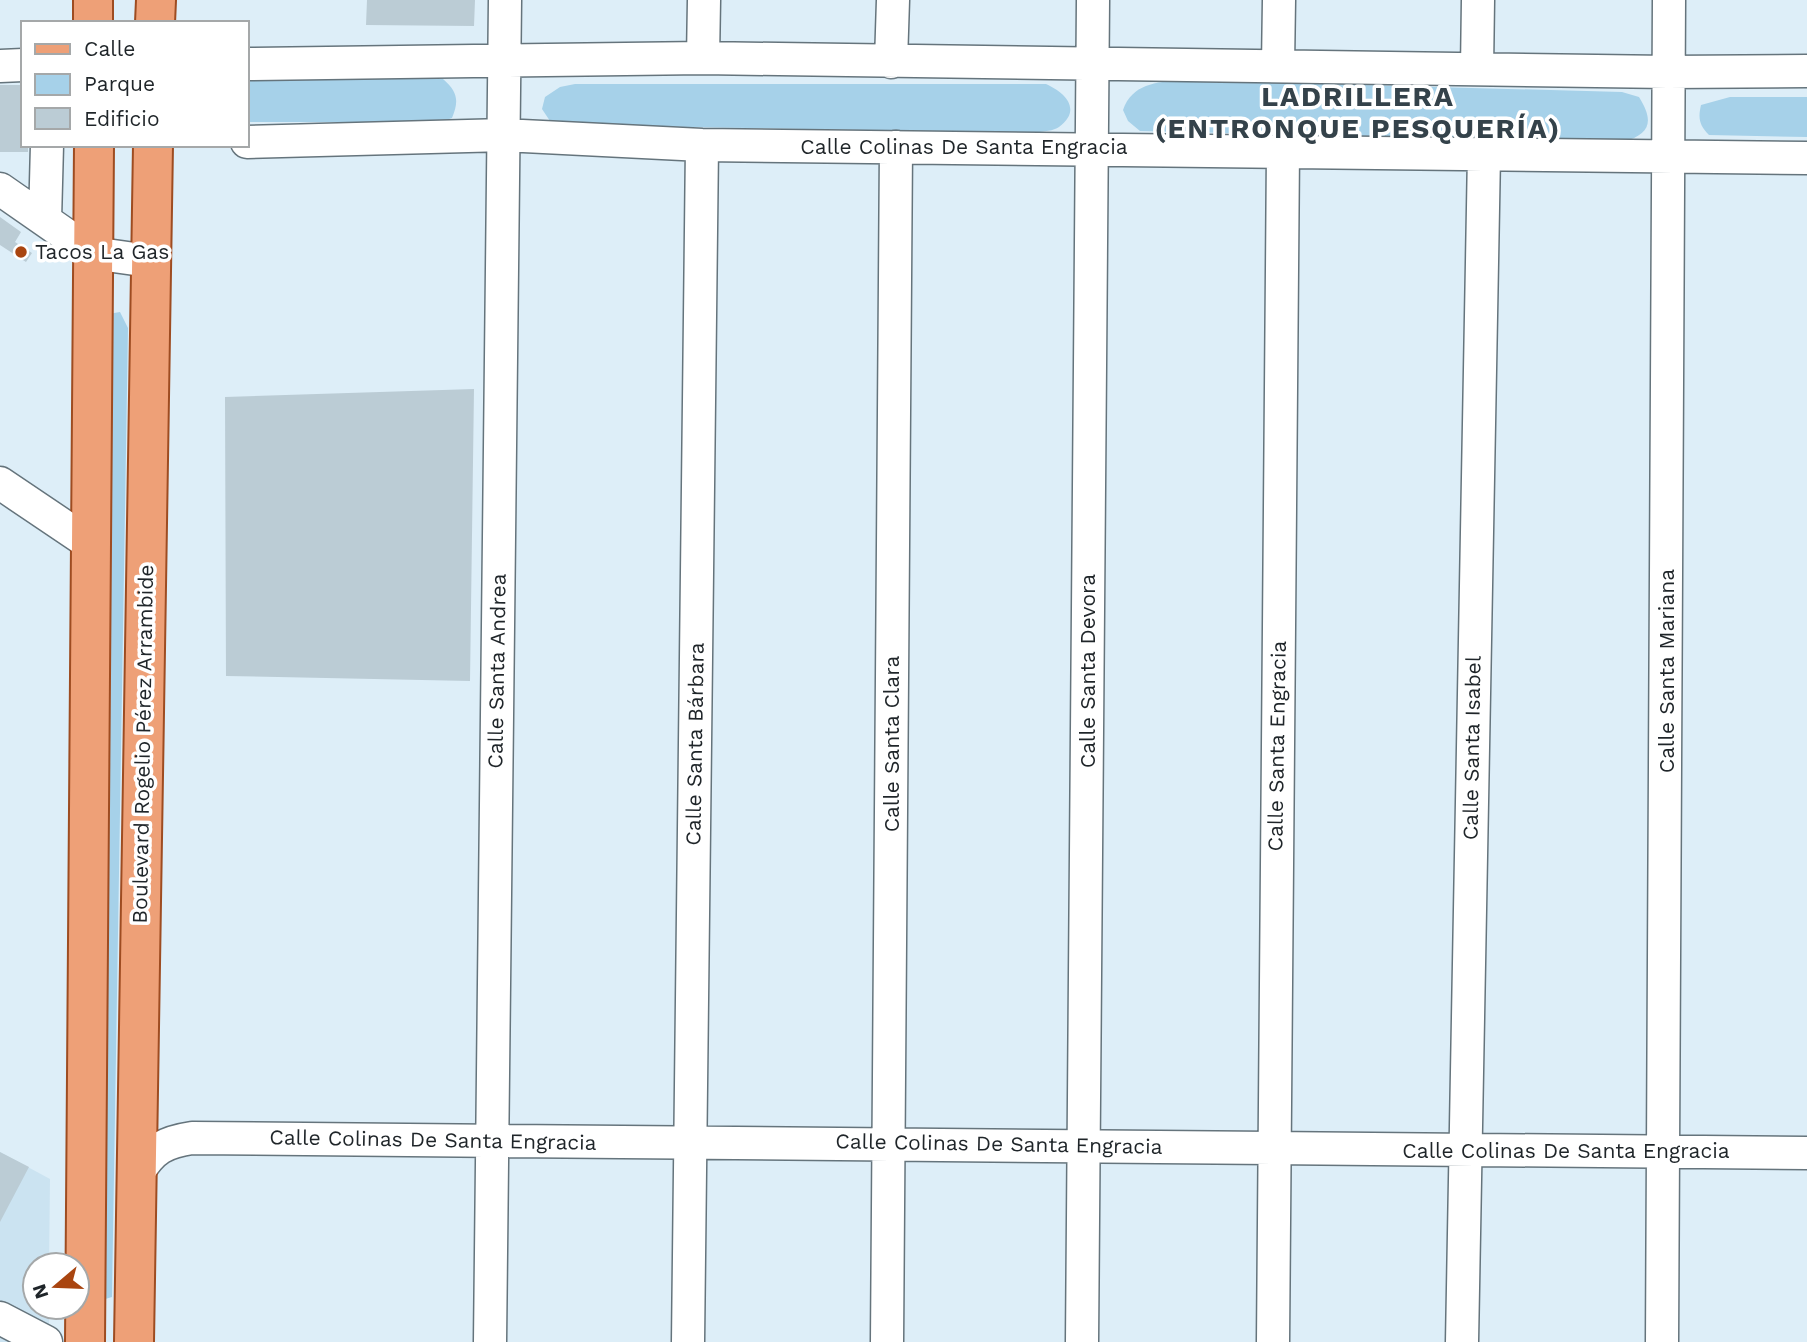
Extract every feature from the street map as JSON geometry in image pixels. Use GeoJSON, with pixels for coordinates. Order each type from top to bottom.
{"type":"FeatureCollection","features":[{"type":"Feature","properties":{"kind":"main road"},"geometry":{"type":"LineString","coordinates":[[156,0],[156,21]]}},
{"type":"Feature","properties":{"kind":"main road"},"geometry":{"type":"LineString","coordinates":[[85,1342],[94,147]]}},
{"type":"Feature","properties":{"kind":"main road","name":"Boulevard Rogelio Pérez Arrambide"},"geometry":{"type":"LineString","coordinates":[[134,1342],[149,261],[153,147]]}},
{"type":"Feature","properties":{"kind":"street","name":"Calle Santa Andrea"},"geometry":{"type":"LineString","coordinates":[[490,1342],[505,0]]}},
{"type":"Feature","properties":{"kind":"street"},"geometry":{"type":"LineString","coordinates":[[703,58],[704,0]]}},
{"type":"Feature","properties":{"kind":"street"},"geometry":{"type":"LineString","coordinates":[[891,62],[893,0]]}},
{"type":"Feature","properties":{"kind":"street","name":"Calle Santa Devora"},"geometry":{"type":"LineString","coordinates":[[1082,1342],[1093,0]]}},
{"type":"Feature","properties":{"kind":"street"},"geometry":{"type":"LineString","coordinates":[[1278,65],[1279,0]]}},
{"type":"Feature","properties":{"kind":"street"},"geometry":{"type":"LineString","coordinates":[[1476,69],[1478,0]]}},
{"type":"Feature","properties":{"kind":"street","name":"Calle Santa Mariana"},"geometry":{"type":"LineString","coordinates":[[1662,1342],[1669,0]]}},
{"type":"Feature","properties":{"kind":"street"},"geometry":{"type":"LineString","coordinates":[[248,64],[703,58],[1668,72],[1807,71]]}},
{"type":"Feature","properties":{"kind":"street"},"geometry":{"type":"LineString","coordinates":[[0,66],[21,65]]}},
{"type":"Feature","properties":{"kind":"street","name":"Calle Colinas De Santa Engracia"},"geometry":{"type":"LineString","coordinates":[[248,142],[505,135],[702,145],[1283,150],[1670,159],[1807,158]]}},
{"type":"Feature","properties":{"kind":"street","name":"Calle Santa Bárbara"},"geometry":{"type":"LineString","coordinates":[[688,1342],[702,145]]}},
{"type":"Feature","properties":{"kind":"street"},"geometry":{"type":"LineString","coordinates":[[45,220],[47,147]]}},
{"type":"Feature","properties":{"kind":"street","name":"Calle Santa Clara"},"geometry":{"type":"LineString","coordinates":[[887,1342],[896,147]]}},
{"type":"Feature","properties":{"kind":"street","name":"Calle Santa Engracia"},"geometry":{"type":"LineString","coordinates":[[1273,1342],[1283,150]]}},
{"type":"Feature","properties":{"kind":"street","name":"Calle Santa Isabel"},"geometry":{"type":"LineString","coordinates":[[1462,1342],[1484,154]]}},
{"type":"Feature","properties":{"kind":"street"},"geometry":{"type":"LineString","coordinates":[[0,189],[92,253],[149,261]]}},
{"type":"Feature","properties":{"kind":"street"},"geometry":{"type":"LineString","coordinates":[[0,483],[92,545]]}},
{"type":"Feature","properties":{"kind":"street"},"geometry":{"type":"LineString","coordinates":[[139,1088],[153,1123],[166,1134],[192,1138]]}},
{"type":"Feature","properties":{"kind":"street"},"geometry":{"type":"LineString","coordinates":[[138,1173],[149,1155],[161,1145],[192,1138]]}},
{"type":"Feature","properties":{"kind":"street","name":"Calle Colinas De Santa Engracia"},"geometry":{"type":"LineString","coordinates":[[192,1138],[491,1139],[690,1144],[890,1142],[1273,1146],[1465,1152],[1807,1153]]}},
{"type":"Feature","properties":{"kind":"street"},"geometry":{"type":"LineString","coordinates":[[0,1342],[0,1318],[46,1342]]}},
{"type":"Feature","properties":{"kind":"shaded area"},"geometry":{"type":"Polygon","coordinates":[[[0,1152],[50,1179],[49,1251],[21,1251],[21,1321],[49,1321],[49,1342],[0,1342],[0,1152]]]}},
{"type":"Feature","properties":{"kind":"green space"},"geometry":{"type":"Polygon","coordinates":[[[248,75],[443,79],[452,88],[456,107],[452,118],[440,122],[248,122],[248,75]]]}},
{"type":"Feature","properties":{"kind":"green space"},"geometry":{"type":"Polygon","coordinates":[[[1181,80],[1622,92],[1639,97],[1648,120],[1644,131],[1623,142],[1140,131],[1128,121],[1123,110],[1132,95],[1146,86],[1181,80]]]}},
{"type":"Feature","properties":{"kind":"green space"},"geometry":{"type":"Polygon","coordinates":[[[575,84],[1046,84],[1064,96],[1070,114],[1059,127],[1036,133],[569,125],[550,121],[542,109],[545,97],[560,87],[575,84]]]}},
{"type":"Feature","properties":{"kind":"green space"},"geometry":{"type":"Polygon","coordinates":[[[1730,97],[1807,97],[1807,137],[1709,135],[1700,121],[1701,105],[1730,97]]]}},
{"type":"Feature","properties":{"kind":"green space"},"geometry":{"type":"Polygon","coordinates":[[[120,312],[128,328],[112,1297],[102,1300],[108,314],[120,312]]]}},
{"type":"Feature","properties":{"kind":"building"},"geometry":{"type":"Polygon","coordinates":[[[367,0],[475,0],[474,26],[366,25],[367,0]]]}},
{"type":"Feature","properties":{"kind":"building"},"geometry":{"type":"Polygon","coordinates":[[[0,85],[21,85],[21,147],[28,147],[28,152],[0,152],[0,85]]]}},
{"type":"Feature","properties":{"kind":"building"},"geometry":{"type":"Polygon","coordinates":[[[0,217],[21,232],[15,242],[32,253],[26,262],[0,245],[0,217]]]}},
{"type":"Feature","properties":{"kind":"building"},"geometry":{"type":"Polygon","coordinates":[[[474,389],[470,681],[226,676],[225,397],[474,389]]]}},
{"type":"Feature","properties":{"kind":"building"},"geometry":{"type":"Polygon","coordinates":[[[0,1152],[29,1167],[0,1222],[0,1152]]]}},
{"type":"Feature","properties":{"kind":"place","name":"Tacos La Gas"},"geometry":{"type":"Point","coordinates":[21,252]}},
{"type":"Feature","properties":{"kind":"district","name":"LADRILLERA (ENTRONQUE PESQUERÍA)"},"geometry":{"type":"Point","coordinates":[1358,112]}}]}
